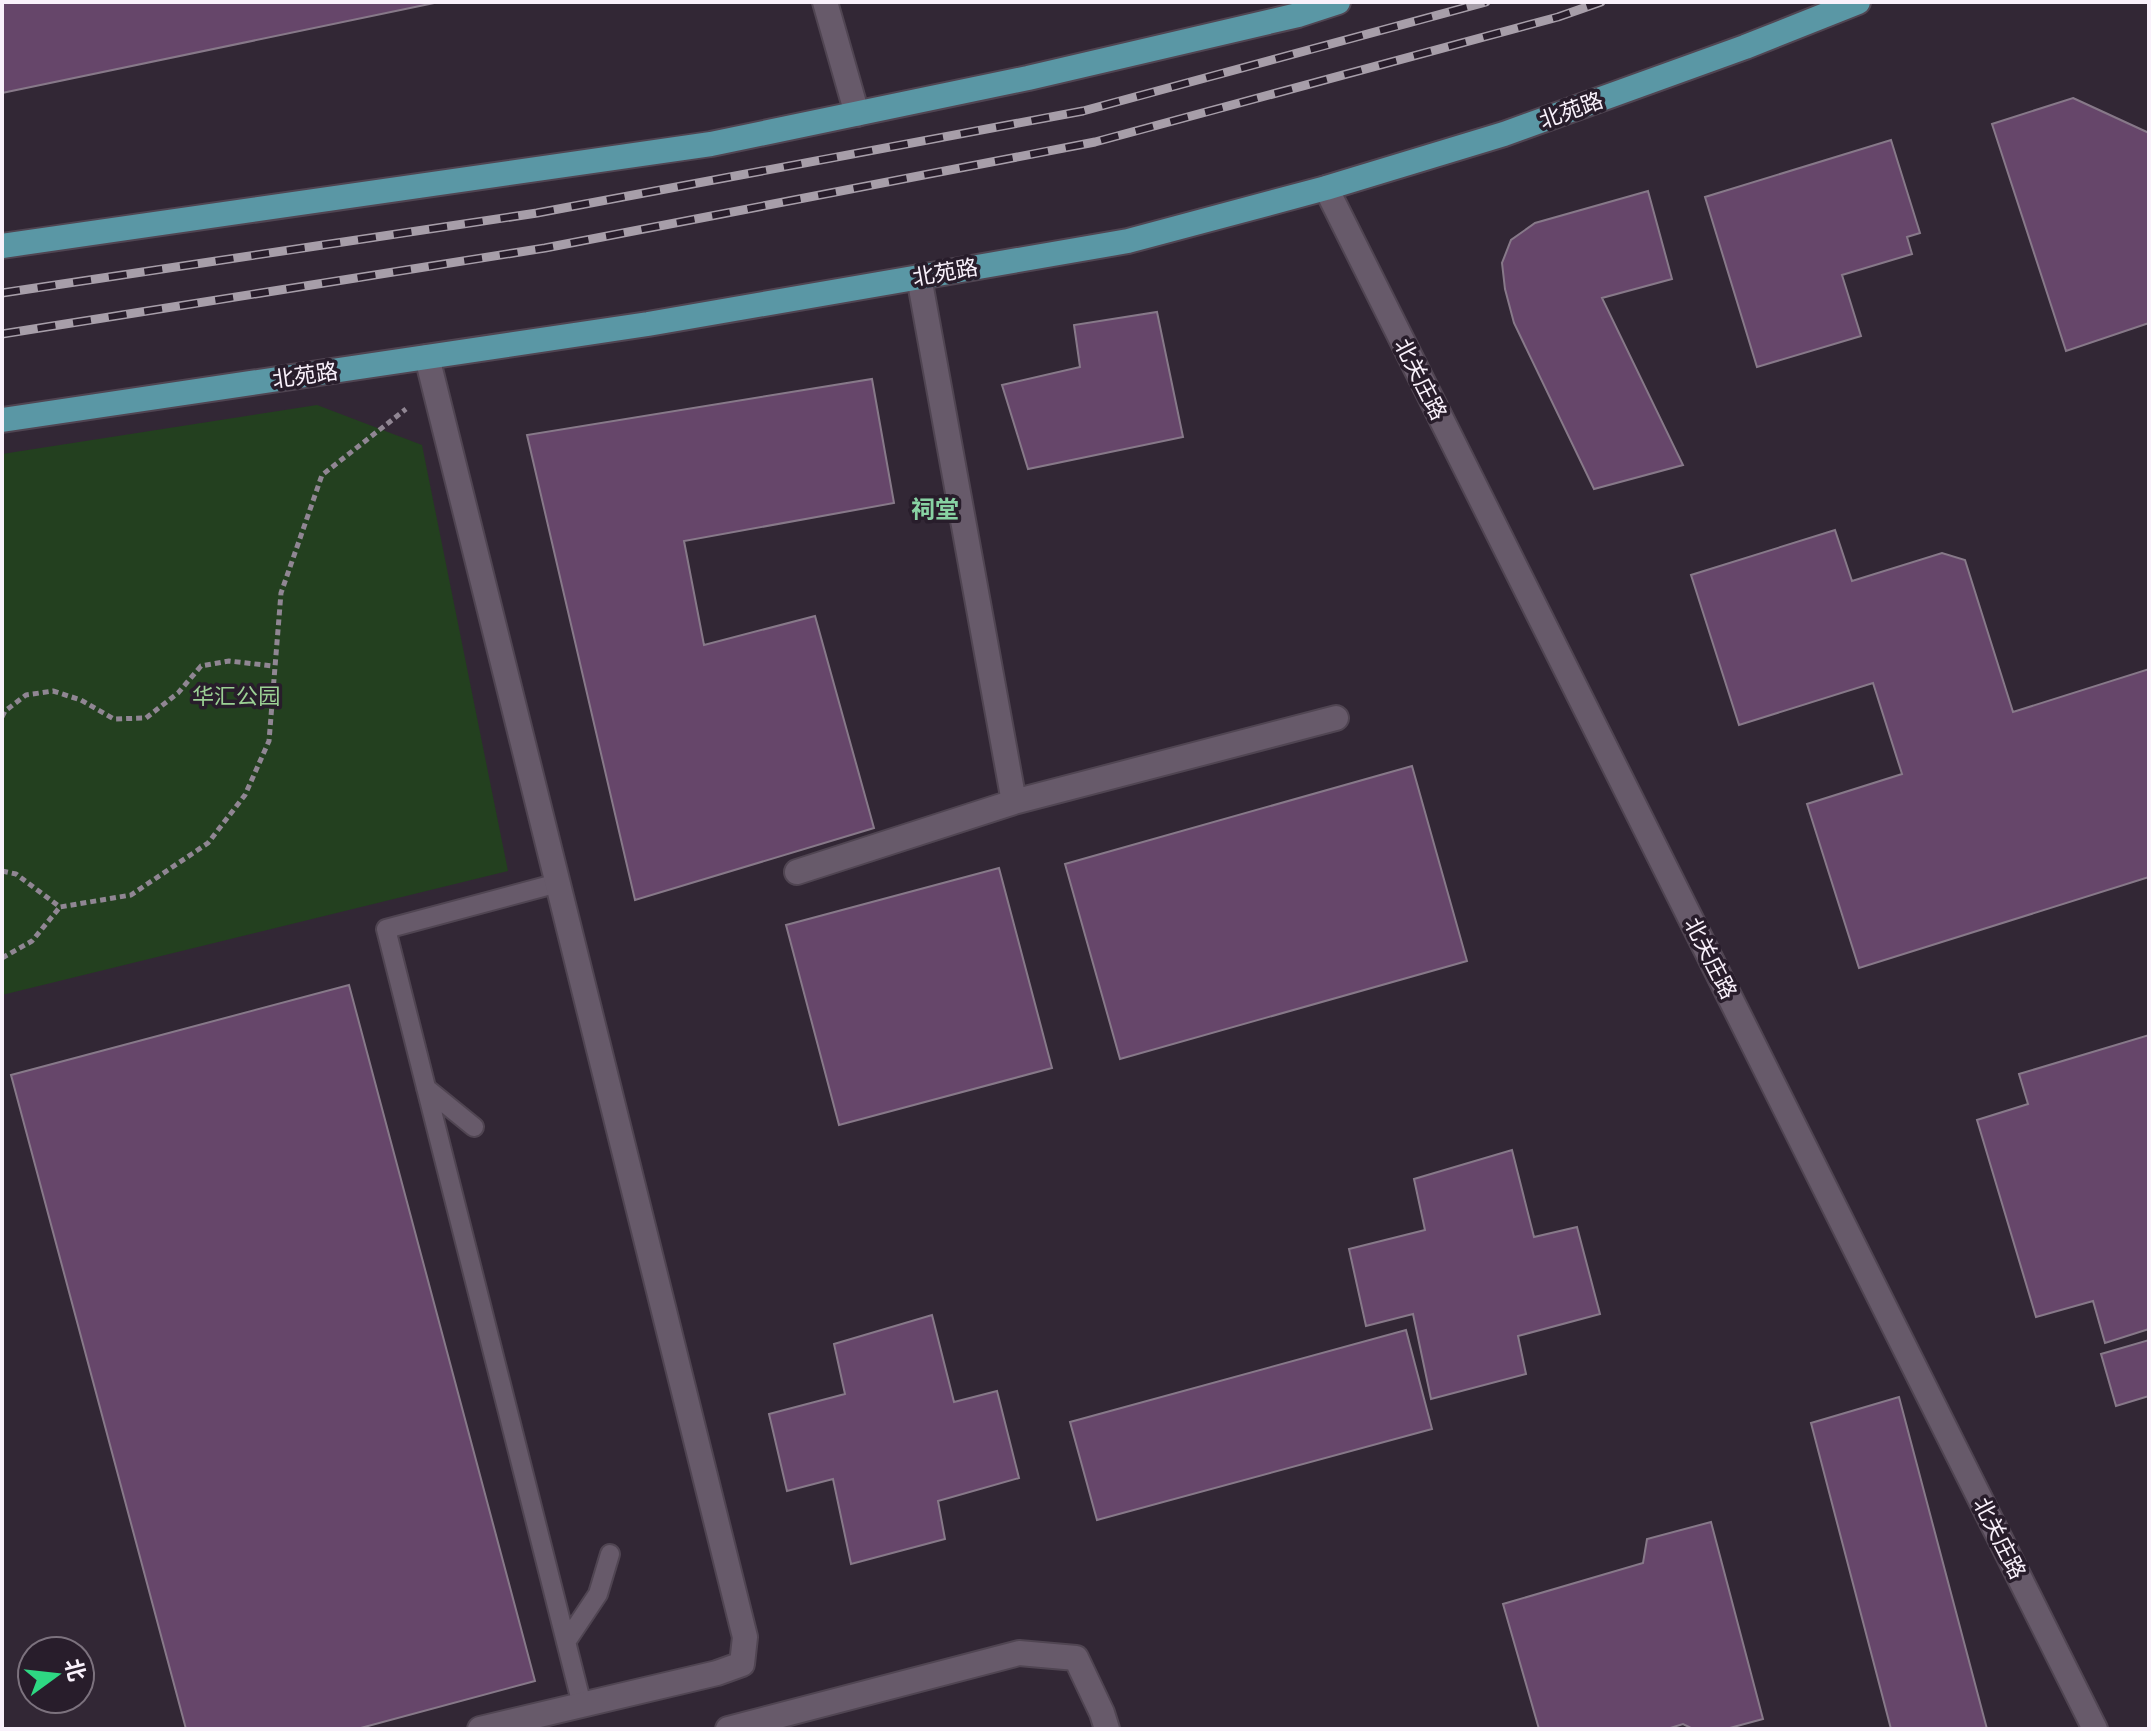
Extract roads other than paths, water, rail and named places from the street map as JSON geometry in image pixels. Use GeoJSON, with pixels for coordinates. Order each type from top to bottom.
{"type":"FeatureCollection","features":[{"type":"Feature","properties":{"kind":"main road"},"geometry":{"type":"LineString","coordinates":[[2,246],[711,144],[1028,78],[1298,15],[1338,2]]}},
{"type":"Feature","properties":{"kind":"main road","name":"北苑路"},"geometry":{"type":"LineString","coordinates":[[2,420],[648,324],[1128,241],[1326,188],[1504,134],[1745,47],[1858,2]]}},
{"type":"Feature","properties":{"kind":"street"},"geometry":{"type":"LineString","coordinates":[[825,2],[857,114]]}},
{"type":"Feature","properties":{"kind":"street","name":"北关庄路"},"geometry":{"type":"LineString","coordinates":[[1326,188],[2095,1729]]}},
{"type":"Feature","properties":{"kind":"street"},"geometry":{"type":"LineString","coordinates":[[919,277],[1014,802]]}},
{"type":"Feature","properties":{"kind":"street"},"geometry":{"type":"LineString","coordinates":[[427,357],[745,1637],[742,1664],[717,1673],[480,1729]]}},
{"type":"Feature","properties":{"kind":"street"},"geometry":{"type":"LineString","coordinates":[[797,872],[1014,802],[1336,718]]}},
{"type":"Feature","properties":{"kind":"street"},"geometry":{"type":"LineString","coordinates":[[728,1729],[1019,1653],[1076,1658],[1107,1729]]}},
{"type":"Feature","properties":{"kind":"lane"},"geometry":{"type":"LineString","coordinates":[[558,883],[386,929],[582,1705]]}},
{"type":"Feature","properties":{"kind":"lane"},"geometry":{"type":"LineString","coordinates":[[426,1088],[474,1127]]}},
{"type":"Feature","properties":{"kind":"lane"},"geometry":{"type":"LineString","coordinates":[[566,1642],[598,1594],[610,1554]]}},
{"type":"Feature","properties":{"kind":"railway"},"geometry":{"type":"LineString","coordinates":[[2,293],[537,213],[1083,111],[1486,2]]}},
{"type":"Feature","properties":{"kind":"railway"},"geometry":{"type":"LineString","coordinates":[[2,334],[545,248],[1095,142],[1558,17],[1601,2]]}},
{"type":"Feature","properties":{"kind":"district","name":"祠堂"},"geometry":{"type":"Point","coordinates":[935,510]}},
{"type":"Feature","properties":{"kind":"park label","name":"华汇公园"},"geometry":{"type":"Point","coordinates":[236,696]}}]}
